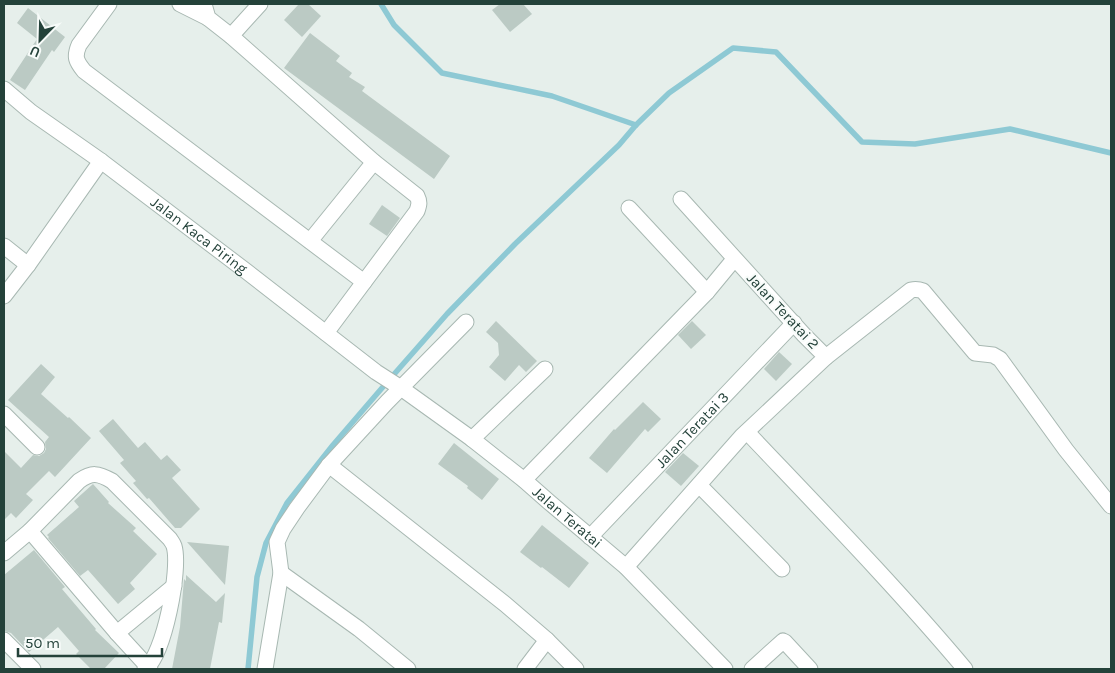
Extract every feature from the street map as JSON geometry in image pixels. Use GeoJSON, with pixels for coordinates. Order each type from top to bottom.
{"type":"FeatureCollection","features":[{"type":"Feature","properties":{"kind":"street"},"geometry":{"type":"LineString","coordinates":[[109,4],[76,52],[78,64],[84,71],[364,282]]}},
{"type":"Feature","properties":{"kind":"street"},"geometry":{"type":"LineString","coordinates":[[180,4],[206,11],[231,36],[374,162],[417,196],[420,203],[417,211],[326,333]]}},
{"type":"Feature","properties":{"kind":"street"},"geometry":{"type":"LineString","coordinates":[[231,36],[260,4]]}},
{"type":"Feature","properties":{"kind":"street","name":"Jalan Kaca Piring"},"geometry":{"type":"LineString","coordinates":[[4,89],[397,386]]}},
{"type":"Feature","properties":{"kind":"street"},"geometry":{"type":"LineString","coordinates":[[4,296],[101,161]]}},
{"type":"Feature","properties":{"kind":"street"},"geometry":{"type":"LineString","coordinates":[[310,240],[374,162]]}},
{"type":"Feature","properties":{"kind":"street","name":"Jalan Teratai 2"},"geometry":{"type":"LineString","coordinates":[[626,567],[747,432],[826,357],[681,199]]}},
{"type":"Feature","properties":{"kind":"street"},"geometry":{"type":"LineString","coordinates":[[629,208],[707,292]]}},
{"type":"Feature","properties":{"kind":"street"},"geometry":{"type":"LineString","coordinates":[[4,246],[28,265]]}},
{"type":"Feature","properties":{"kind":"street"},"geometry":{"type":"LineString","coordinates":[[524,480],[707,292],[735,260]]}},
{"type":"Feature","properties":{"kind":"street"},"geometry":{"type":"LineString","coordinates":[[826,357],[911,290],[920,290],[975,353],[993,355],[1000,359],[1066,450],[1111,506]]}},
{"type":"Feature","properties":{"kind":"street"},"geometry":{"type":"LineString","coordinates":[[265,669],[281,574],[277,542],[284,529],[329,465],[397,386],[466,322]]}},
{"type":"Feature","properties":{"kind":"street","name":"Jalan Teratai 3"},"geometry":{"type":"LineString","coordinates":[[590,537],[794,323]]}},
{"type":"Feature","properties":{"kind":"street"},"geometry":{"type":"LineString","coordinates":[[472,439],[545,368]]}},
{"type":"Feature","properties":{"kind":"street","name":"Jalan Teratai"},"geometry":{"type":"LineString","coordinates":[[397,386],[472,439],[524,480],[626,567],[725,669]]}},
{"type":"Feature","properties":{"kind":"street"},"geometry":{"type":"LineString","coordinates":[[4,414],[37,447]]}},
{"type":"Feature","properties":{"kind":"street"},"geometry":{"type":"LineString","coordinates":[[747,432],[892,586],[965,669]]}},
{"type":"Feature","properties":{"kind":"street"},"geometry":{"type":"LineString","coordinates":[[329,465],[505,604],[547,640],[576,669]]}},
{"type":"Feature","properties":{"kind":"street"},"geometry":{"type":"LineString","coordinates":[[4,553],[30,531],[86,476],[96,474],[105,476],[112,481],[170,539],[174,546],[174,586],[165,629],[159,647],[147,669],[30,531]]}},
{"type":"Feature","properties":{"kind":"street"},"geometry":{"type":"LineString","coordinates":[[699,485],[782,570]]}},
{"type":"Feature","properties":{"kind":"street"},"geometry":{"type":"LineString","coordinates":[[281,574],[359,629],[408,669]]}},
{"type":"Feature","properties":{"kind":"street"},"geometry":{"type":"LineString","coordinates":[[117,633],[174,586]]}},
{"type":"Feature","properties":{"kind":"street"},"geometry":{"type":"LineString","coordinates":[[4,640],[33,669]]}},
{"type":"Feature","properties":{"kind":"street"},"geometry":{"type":"LineString","coordinates":[[525,669],[547,640]]}},
{"type":"Feature","properties":{"kind":"street"},"geometry":{"type":"LineString","coordinates":[[752,669],[783,641],[810,669]]}},
{"type":"Feature","properties":{"kind":"building"},"geometry":{"type":"Polygon","coordinates":[[[299,4],[308,4],[321,16],[302,37],[284,20],[299,4]]]}},
{"type":"Feature","properties":{"kind":"building"},"geometry":{"type":"Polygon","coordinates":[[[500,4],[523,4],[532,14],[510,32],[492,10],[500,4]]]}},
{"type":"Feature","properties":{"kind":"building"},"geometry":{"type":"Polygon","coordinates":[[[28,8],[65,37],[54,52],[52,50],[25,90],[10,80],[37,39],[17,23],[28,8]]]}},
{"type":"Feature","properties":{"kind":"building"},"geometry":{"type":"Polygon","coordinates":[[[310,33],[340,56],[336,61],[352,73],[349,77],[365,87],[362,91],[450,156],[434,179],[284,68],[310,33]]]}},
{"type":"Feature","properties":{"kind":"building"},"geometry":{"type":"Polygon","coordinates":[[[382,205],[400,218],[387,236],[369,224],[382,205]]]}},
{"type":"Feature","properties":{"kind":"building"},"geometry":{"type":"Polygon","coordinates":[[[496,321],[537,361],[526,372],[519,365],[505,381],[489,367],[499,355],[498,343],[486,332],[496,321]]]}},
{"type":"Feature","properties":{"kind":"building"},"geometry":{"type":"Polygon","coordinates":[[[692,321],[706,335],[691,349],[678,335],[692,321]]]}},
{"type":"Feature","properties":{"kind":"building"},"geometry":{"type":"Polygon","coordinates":[[[779,352],[792,364],[776,381],[764,369],[779,352]]]}},
{"type":"Feature","properties":{"kind":"building"},"geometry":{"type":"Polygon","coordinates":[[[41,364],[55,377],[41,394],[91,438],[55,477],[49,471],[26,494],[33,500],[16,518],[11,513],[4,520],[4,451],[21,468],[33,455],[39,456],[44,453],[46,449],[45,442],[49,437],[8,400],[41,364]]]}},
{"type":"Feature","properties":{"kind":"building"},"geometry":{"type":"Polygon","coordinates":[[[643,402],[661,419],[648,432],[645,429],[607,473],[589,458],[614,429],[643,402]]]}},
{"type":"Feature","properties":{"kind":"building"},"geometry":{"type":"Polygon","coordinates":[[[113,419],[138,448],[145,442],[161,460],[167,455],[181,470],[172,478],[200,509],[181,528],[175,528],[133,483],[136,481],[120,463],[124,460],[99,431],[113,419]]]}},
{"type":"Feature","properties":{"kind":"building"},"geometry":{"type":"Polygon","coordinates":[[[454,443],[499,479],[482,500],[467,488],[468,486],[438,464],[454,443]]]}},
{"type":"Feature","properties":{"kind":"building"},"geometry":{"type":"Polygon","coordinates":[[[683,453],[699,466],[681,486],[665,472],[683,453]]]}},
{"type":"Feature","properties":{"kind":"building"},"geometry":{"type":"Polygon","coordinates":[[[93,484],[108,503],[136,528],[133,531],[157,554],[130,583],[135,589],[118,604],[88,570],[80,576],[47,535],[79,507],[74,501],[93,484]]]}},
{"type":"Feature","properties":{"kind":"building"},"geometry":{"type":"Polygon","coordinates":[[[542,525],[589,563],[569,588],[520,552],[542,525]]]}},
{"type":"Feature","properties":{"kind":"building"},"geometry":{"type":"Polygon","coordinates":[[[187,542],[229,546],[225,585],[187,542]]]}},
{"type":"Feature","properties":{"kind":"building"},"geometry":{"type":"Polygon","coordinates":[[[34,550],[65,587],[62,589],[95,630],[119,653],[104,669],[91,669],[76,654],[79,651],[58,627],[29,652],[11,633],[4,631],[4,575],[34,550]]]}},
{"type":"Feature","properties":{"kind":"building"},"geometry":{"type":"Polygon","coordinates":[[[186,575],[216,602],[225,593],[222,623],[219,622],[210,669],[172,669],[180,627],[184,579],[186,581],[186,575]]]}},
{"type":"Feature","properties":{"kind":"waterway"},"geometry":{"type":"LineString","coordinates":[[381,4],[394,25],[442,73],[552,96],[636,125]]}},
{"type":"Feature","properties":{"kind":"waterway"},"geometry":{"type":"LineString","coordinates":[[248,669],[257,577],[266,543],[287,503],[333,445],[447,314],[515,244],[619,145],[636,125],[669,93],[733,48],[776,52],[862,142],[915,144],[1010,129],[1111,153]]}}]}
